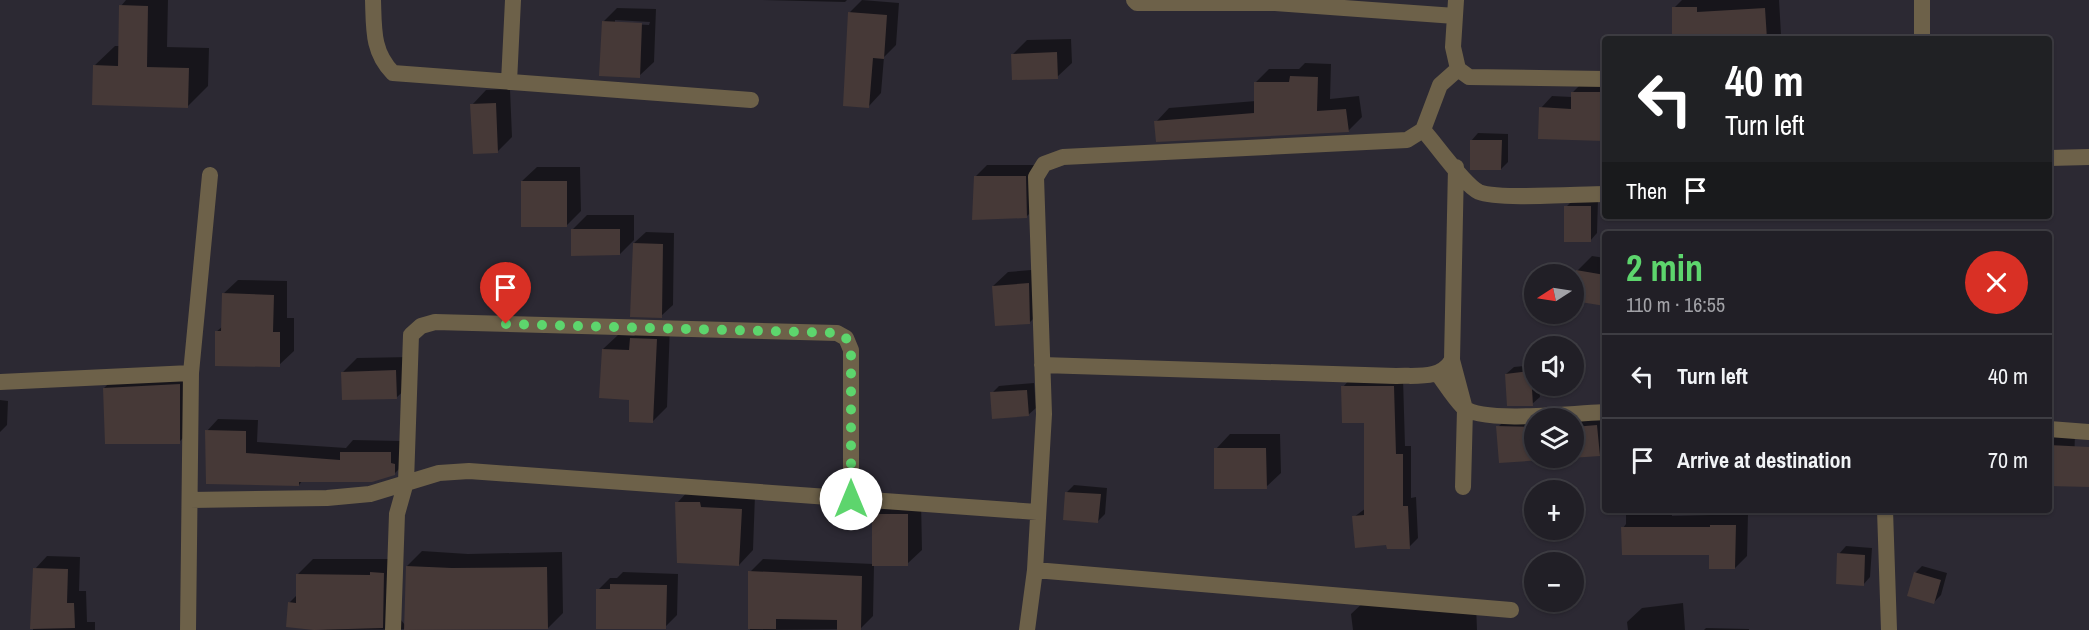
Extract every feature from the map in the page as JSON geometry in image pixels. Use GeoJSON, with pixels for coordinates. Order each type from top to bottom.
{"type":"FeatureCollection","features":[{"type":"Feature","properties":{"kind":"street"},"geometry":{"type":"LineString","coordinates":[[373,0],[375,47],[381,62],[393,73],[751,100]]}},
{"type":"Feature","properties":{"kind":"street"},"geometry":{"type":"LineString","coordinates":[[509,82],[513,0]]}},
{"type":"Feature","properties":{"kind":"street"},"geometry":{"type":"LineString","coordinates":[[1134,0],[1137,3],[1275,3],[1456,8],[1453,47],[1458,69],[1469,77],[1602,79]]}},
{"type":"Feature","properties":{"kind":"street"},"geometry":{"type":"LineString","coordinates":[[1922,0],[1922,36]]}},
{"type":"Feature","properties":{"kind":"street"},"geometry":{"type":"LineString","coordinates":[[1027,630],[1035,570],[1042,458],[1042,365],[1036,177],[1044,164],[1063,157],[1407,140],[1423,130],[1440,85],[1458,69]]}},
{"type":"Feature","properties":{"kind":"street"},"geometry":{"type":"LineString","coordinates":[[1423,130],[1468,184],[1481,192],[1518,195],[1602,194]]}},
{"type":"Feature","properties":{"kind":"street"},"geometry":{"type":"LineString","coordinates":[[2052,158],[2089,157]]}},
{"type":"Feature","properties":{"kind":"street"},"geometry":{"type":"LineString","coordinates":[[1456,167],[1452,360],[1465,409],[1463,487]]}},
{"type":"Feature","properties":{"kind":"street"},"geometry":{"type":"LineString","coordinates":[[189,630],[191,373],[210,175]]}},
{"type":"Feature","properties":{"kind":"street"},"geometry":{"type":"LineString","coordinates":[[393,630],[397,513],[406,482],[411,335],[421,326],[435,322],[837,333],[846,338],[851,350],[851,499]]}},
{"type":"Feature","properties":{"kind":"street"},"geometry":{"type":"LineString","coordinates":[[1042,365],[1396,376],[1438,374],[1447,369],[1452,360]]}},
{"type":"Feature","properties":{"kind":"street"},"geometry":{"type":"LineString","coordinates":[[0,381],[191,373]]}},
{"type":"Feature","properties":{"kind":"street"},"geometry":{"type":"LineString","coordinates":[[1438,374],[1465,409],[1500,417],[1602,412]]}},
{"type":"Feature","properties":{"kind":"street"},"geometry":{"type":"LineString","coordinates":[[2052,429],[2089,432]]}},
{"type":"Feature","properties":{"kind":"street"},"geometry":{"type":"LineString","coordinates":[[190,500],[327,498],[370,494],[439,473],[469,471],[1037,512]]}},
{"type":"Feature","properties":{"kind":"street"},"geometry":{"type":"LineString","coordinates":[[1885,513],[1889,630]]}},
{"type":"Feature","properties":{"kind":"street"},"geometry":{"type":"LineString","coordinates":[[1035,570],[1511,610]]}},
{"type":"Feature","properties":{"kind":"building"},"geometry":{"type":"Polygon","coordinates":[[[119,5],[148,6],[147,67],[189,68],[188,108],[92,105],[93,65],[118,66],[119,5]]]}},
{"type":"Feature","properties":{"kind":"building"},"geometry":{"type":"Polygon","coordinates":[[[1672,7],[1697,7],[1697,12],[1765,8],[1767,36],[1672,36],[1672,7]]]}},
{"type":"Feature","properties":{"kind":"building"},"geometry":{"type":"Polygon","coordinates":[[[848,12],[887,15],[884,59],[873,58],[869,108],[843,106],[848,12]]]}},
{"type":"Feature","properties":{"kind":"building"},"geometry":{"type":"Polygon","coordinates":[[[602,21],[642,23],[640,78],[599,76],[602,21]]]}},
{"type":"Feature","properties":{"kind":"building"},"geometry":{"type":"Polygon","coordinates":[[[1057,52],[1058,79],[1012,80],[1011,54],[1057,52]]]}},
{"type":"Feature","properties":{"kind":"building"},"geometry":{"type":"Polygon","coordinates":[[[1290,76],[1318,77],[1317,111],[1346,109],[1349,132],[1156,142],[1154,121],[1254,113],[1254,82],[1289,82],[1290,76]]]}},
{"type":"Feature","properties":{"kind":"building"},"geometry":{"type":"Polygon","coordinates":[[[1571,92],[1602,92],[1602,141],[1538,139],[1539,107],[1571,109],[1571,92]]]}},
{"type":"Feature","properties":{"kind":"building"},"geometry":{"type":"Polygon","coordinates":[[[496,103],[498,153],[473,154],[470,104],[496,103]]]}},
{"type":"Feature","properties":{"kind":"building"},"geometry":{"type":"Polygon","coordinates":[[[1470,140],[1502,140],[1501,170],[1470,170],[1470,140]]]}},
{"type":"Feature","properties":{"kind":"building"},"geometry":{"type":"Polygon","coordinates":[[[974,176],[1026,176],[1027,218],[972,220],[974,176]]]}},
{"type":"Feature","properties":{"kind":"building"},"geometry":{"type":"Polygon","coordinates":[[[521,181],[567,181],[567,227],[521,227],[521,181]]]}},
{"type":"Feature","properties":{"kind":"building"},"geometry":{"type":"Polygon","coordinates":[[[1564,206],[1591,206],[1591,242],[1564,242],[1564,206]]]}},
{"type":"Feature","properties":{"kind":"building"},"geometry":{"type":"Polygon","coordinates":[[[571,229],[620,229],[620,255],[571,256],[571,229]]]}},
{"type":"Feature","properties":{"kind":"building"},"geometry":{"type":"Polygon","coordinates":[[[633,243],[663,244],[662,318],[630,317],[633,243]]]}},
{"type":"Feature","properties":{"kind":"building"},"geometry":{"type":"Polygon","coordinates":[[[1584,271],[1602,274],[1602,306],[1584,303],[1584,271]]]}},
{"type":"Feature","properties":{"kind":"building"},"geometry":{"type":"Polygon","coordinates":[[[1029,283],[1030,324],[995,326],[992,286],[1029,283]]]}},
{"type":"Feature","properties":{"kind":"building"},"geometry":{"type":"Polygon","coordinates":[[[222,293],[274,295],[273,332],[280,332],[280,367],[215,366],[215,331],[221,331],[222,293]]]}},
{"type":"Feature","properties":{"kind":"building"},"geometry":{"type":"Polygon","coordinates":[[[630,338],[657,339],[653,423],[629,422],[629,400],[599,398],[602,349],[629,350],[630,338]]]}},
{"type":"Feature","properties":{"kind":"building"},"geometry":{"type":"Polygon","coordinates":[[[396,370],[397,399],[342,400],[341,372],[396,370]]]}},
{"type":"Feature","properties":{"kind":"building"},"geometry":{"type":"Polygon","coordinates":[[[1524,372],[1524,396],[1532,396],[1533,406],[1507,406],[1505,374],[1524,372]]]}},
{"type":"Feature","properties":{"kind":"building"},"geometry":{"type":"Polygon","coordinates":[[[180,384],[180,444],[105,444],[103,388],[180,384]]]}},
{"type":"Feature","properties":{"kind":"building"},"geometry":{"type":"Polygon","coordinates":[[[1341,386],[1394,386],[1396,454],[1403,454],[1403,506],[1408,506],[1410,549],[1387,549],[1386,545],[1355,548],[1352,516],[1364,515],[1364,423],[1342,423],[1341,386]]]}},
{"type":"Feature","properties":{"kind":"building"},"geometry":{"type":"Polygon","coordinates":[[[1027,390],[1029,416],[992,419],[990,392],[1027,390]]]}},
{"type":"Feature","properties":{"kind":"building"},"geometry":{"type":"Polygon","coordinates":[[[1597,425],[1600,456],[1584,457],[1584,426],[1597,425]]]}},
{"type":"Feature","properties":{"kind":"building"},"geometry":{"type":"Polygon","coordinates":[[[1496,426],[1524,427],[1524,461],[1499,463],[1496,426]]]}},
{"type":"Feature","properties":{"kind":"building"},"geometry":{"type":"Polygon","coordinates":[[[205,430],[246,431],[246,453],[340,460],[340,452],[391,452],[391,463],[395,464],[395,475],[372,482],[299,482],[299,486],[206,484],[205,430]]]}},
{"type":"Feature","properties":{"kind":"building"},"geometry":{"type":"Polygon","coordinates":[[[2052,445],[2089,447],[2089,487],[2052,486],[2052,445]]]}},
{"type":"Feature","properties":{"kind":"building"},"geometry":{"type":"Polygon","coordinates":[[[1214,448],[1266,448],[1267,489],[1214,489],[1214,448]]]}},
{"type":"Feature","properties":{"kind":"building"},"geometry":{"type":"Polygon","coordinates":[[[1065,492],[1101,494],[1098,523],[1063,520],[1065,492]]]}},
{"type":"Feature","properties":{"kind":"building"},"geometry":{"type":"Polygon","coordinates":[[[675,502],[700,502],[701,507],[742,509],[739,566],[677,563],[675,502]]]}},
{"type":"Feature","properties":{"kind":"building"},"geometry":{"type":"Polygon","coordinates":[[[872,514],[908,514],[908,566],[872,566],[872,514]]]}},
{"type":"Feature","properties":{"kind":"building"},"geometry":{"type":"Polygon","coordinates":[[[1710,525],[1736,525],[1735,569],[1709,569],[1709,555],[1622,555],[1621,527],[1710,527],[1710,525]]]}},
{"type":"Feature","properties":{"kind":"building"},"geometry":{"type":"Polygon","coordinates":[[[1837,553],[1865,555],[1864,586],[1836,584],[1837,553]]]}},
{"type":"Feature","properties":{"kind":"building"},"geometry":{"type":"Polygon","coordinates":[[[406,566],[547,567],[548,629],[404,630],[406,566]]]}},
{"type":"Feature","properties":{"kind":"building"},"geometry":{"type":"Polygon","coordinates":[[[33,568],[68,569],[67,603],[74,603],[75,628],[30,629],[33,568]]]}},
{"type":"Feature","properties":{"kind":"building"},"geometry":{"type":"Polygon","coordinates":[[[748,571],[862,576],[861,630],[837,630],[837,620],[776,619],[776,629],[748,629],[748,571]]]}},
{"type":"Feature","properties":{"kind":"building"},"geometry":{"type":"Polygon","coordinates":[[[370,572],[384,573],[383,628],[314,630],[286,627],[288,602],[296,603],[296,574],[370,575],[370,572]]]}},
{"type":"Feature","properties":{"kind":"building"},"geometry":{"type":"Polygon","coordinates":[[[1914,572],[1941,580],[1934,604],[1907,596],[1914,572]]]}},
{"type":"Feature","properties":{"kind":"building"},"geometry":{"type":"Polygon","coordinates":[[[610,584],[667,585],[666,629],[596,629],[596,589],[610,589],[610,584]]]}},
{"type":"Feature","properties":{"kind":"route"},"geometry":{"type":"LineString","coordinates":[[506,324],[837,333],[846,338],[851,350],[851,499]]}}]}
